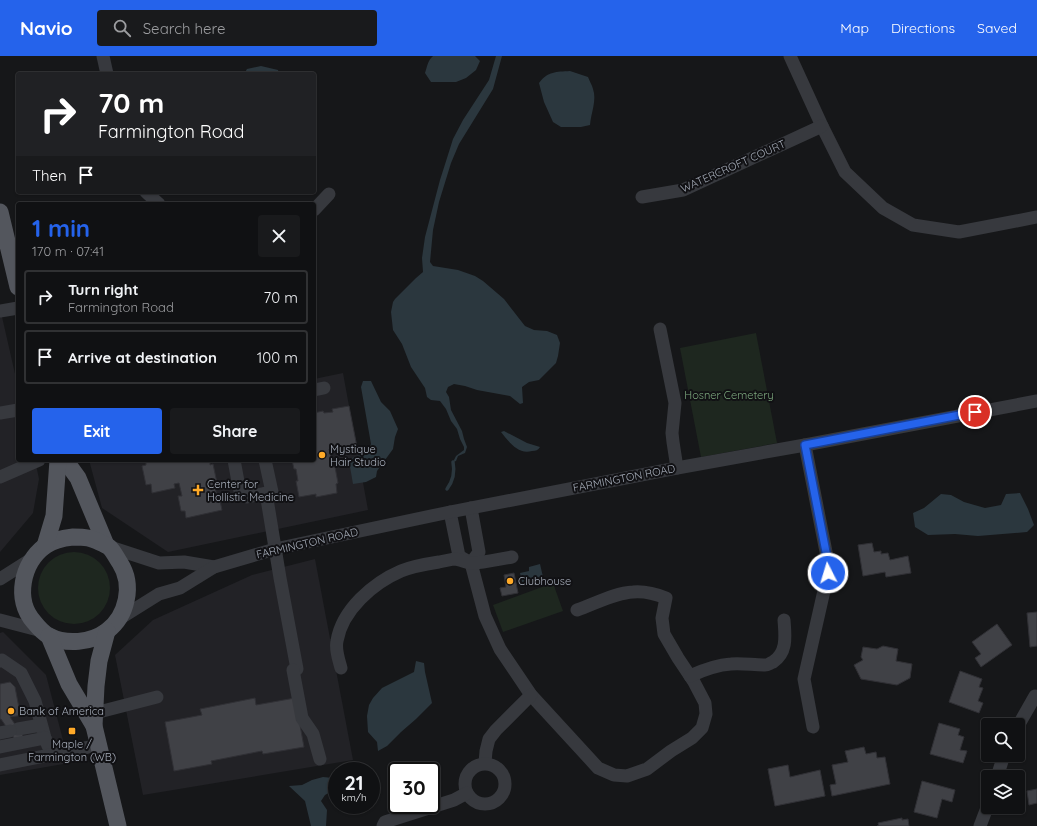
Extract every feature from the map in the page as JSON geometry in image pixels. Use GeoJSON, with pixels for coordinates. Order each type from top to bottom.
{"type":"FeatureCollection","features":[{"type":"Feature","properties":{"kind":"main road"},"geometry":{"type":"LineString","coordinates":[[0,212],[16,279]]}},
{"type":"Feature","properties":{"kind":"main road"},"geometry":{"type":"LineString","coordinates":[[58,462],[54,516],[39,552],[25,572],[22,588],[24,604],[31,618],[46,633],[69,684],[95,719]]}},
{"type":"Feature","properties":{"kind":"main road"},"geometry":{"type":"LineString","coordinates":[[46,633],[62,640],[74,642],[91,640],[107,632],[119,619],[126,603],[128,586],[124,569],[108,546],[78,478],[66,462]]}},
{"type":"Feature","properties":{"kind":"main road"},"geometry":{"type":"LineString","coordinates":[[39,552],[58,539],[73,537],[88,538],[108,546]]}},
{"type":"Feature","properties":{"kind":"main road"},"geometry":{"type":"LineString","coordinates":[[107,632],[96,686],[95,719],[99,745],[118,826]]}},
{"type":"Feature","properties":{"kind":"street"},"geometry":{"type":"LineString","coordinates":[[103,56],[107,72]]}},
{"type":"Feature","properties":{"kind":"street"},"geometry":{"type":"LineString","coordinates":[[790,56],[845,172],[883,208],[913,225],[959,232],[1037,217]]}},
{"type":"Feature","properties":{"kind":"street","name":"WATERCROFT COURT"},"geometry":{"type":"LineString","coordinates":[[642,197],[684,190],[822,126]]}},
{"type":"Feature","properties":{"kind":"street"},"geometry":{"type":"LineString","coordinates":[[148,194],[157,202]]}},
{"type":"Feature","properties":{"kind":"street"},"geometry":{"type":"LineString","coordinates":[[316,208],[329,194]]}},
{"type":"Feature","properties":{"kind":"street"},"geometry":{"type":"LineString","coordinates":[[0,311],[16,308]]}},
{"type":"Feature","properties":{"kind":"street"},"geometry":{"type":"LineString","coordinates":[[660,329],[675,403],[672,433],[677,468]]}},
{"type":"Feature","properties":{"kind":"street","name":"FARMINGTON ROAD"},"geometry":{"type":"LineString","coordinates":[[119,619],[159,594],[180,588],[214,566],[276,549],[450,512],[1037,400]]}},
{"type":"Feature","properties":{"kind":"street"},"geometry":{"type":"LineString","coordinates":[[0,413],[16,410]]}},
{"type":"Feature","properties":{"kind":"street"},"geometry":{"type":"LineString","coordinates":[[805,445],[828,562],[828,573],[804,679],[813,727]]}},
{"type":"Feature","properties":{"kind":"street"},"geometry":{"type":"LineString","coordinates":[[0,477],[34,462]]}},
{"type":"Feature","properties":{"kind":"street"},"geometry":{"type":"LineString","coordinates":[[234,462],[241,494],[247,497],[272,492],[265,462]]}},
{"type":"Feature","properties":{"kind":"street"},"geometry":{"type":"LineString","coordinates":[[266,493],[302,718],[313,734],[320,760]]}},
{"type":"Feature","properties":{"kind":"street"},"geometry":{"type":"LineString","coordinates":[[471,508],[479,552],[471,563]]}},
{"type":"Feature","properties":{"kind":"street"},"geometry":{"type":"LineString","coordinates":[[450,512],[460,556],[471,563],[485,616],[500,649],[531,695],[598,768],[614,775],[627,776],[647,769],[671,751],[692,738],[702,728],[706,714],[705,703],[664,634],[662,618],[666,598],[652,593],[634,592],[616,595],[577,610]]}},
{"type":"Feature","properties":{"kind":"street","name":"FARMINGTON ROAD"},"geometry":{"type":"LineString","coordinates":[[108,546],[159,563],[184,562],[214,566]]}},
{"type":"Feature","properties":{"kind":"street"},"geometry":{"type":"LineString","coordinates":[[0,579],[39,552]]}},
{"type":"Feature","properties":{"kind":"street"},"geometry":{"type":"LineString","coordinates":[[341,668],[336,643],[344,622],[353,606],[378,584],[399,572],[410,568],[456,559],[471,563],[512,557]]}},
{"type":"Feature","properties":{"kind":"street"},"geometry":{"type":"LineString","coordinates":[[0,620],[46,633]]}},
{"type":"Feature","properties":{"kind":"street"},"geometry":{"type":"LineString","coordinates":[[690,676],[717,665],[733,663],[767,665],[775,661],[785,645],[786,637],[784,620]]}},
{"type":"Feature","properties":{"kind":"street"},"geometry":{"type":"LineString","coordinates":[[0,660],[21,673],[35,700],[41,725],[51,754]]}},
{"type":"Feature","properties":{"kind":"street"},"geometry":{"type":"LineString","coordinates":[[485,763],[489,739],[531,695]]}},
{"type":"Feature","properties":{"kind":"street"},"geometry":{"type":"LineString","coordinates":[[1023,718],[1035,696]]}},
{"type":"Feature","properties":{"kind":"street"},"geometry":{"type":"LineString","coordinates":[[95,719],[157,697]]}},
{"type":"Feature","properties":{"kind":"street"},"geometry":{"type":"LineString","coordinates":[[9,731],[41,725]]}},
{"type":"Feature","properties":{"kind":"street"},"geometry":{"type":"LineString","coordinates":[[0,747],[45,738]]}},
{"type":"Feature","properties":{"kind":"street"},"geometry":{"type":"LineString","coordinates":[[0,765],[99,745]]}},
{"type":"Feature","properties":{"kind":"street"},"geometry":{"type":"LineString","coordinates":[[485,763],[497,767],[505,778],[504,791],[501,797],[496,801],[483,804],[476,802],[467,793],[465,779],[472,768],[478,764],[485,763]]}},
{"type":"Feature","properties":{"kind":"street"},"geometry":{"type":"LineString","coordinates":[[383,826],[385,822],[454,800],[467,793]]}},
{"type":"Feature","properties":{"kind":"street"},"geometry":{"type":"LineString","coordinates":[[980,826],[985,814]]}},
{"type":"Feature","properties":{"kind":"shaded area"},"geometry":{"type":"Polygon","coordinates":[[[433,56],[475,56],[480,61],[476,70],[466,78],[456,82],[431,82],[425,73],[433,56]]]}},
{"type":"Feature","properties":{"kind":"shaded area"},"geometry":{"type":"Polygon","coordinates":[[[496,56],[502,56],[493,89],[459,144],[451,163],[439,202],[433,230],[430,262],[433,266],[458,270],[475,276],[504,299],[525,326],[534,330],[547,331],[557,335],[560,343],[556,363],[539,380],[529,382],[522,387],[523,403],[520,404],[510,396],[477,390],[465,386],[454,384],[448,387],[446,392],[449,397],[451,410],[462,431],[467,447],[465,453],[458,456],[456,461],[453,462],[456,456],[464,450],[457,429],[440,401],[431,400],[427,397],[425,388],[411,367],[402,344],[393,330],[391,312],[395,299],[423,272],[422,258],[425,237],[440,180],[453,139],[463,120],[489,80],[496,56]]]}},
{"type":"Feature","properties":{"kind":"shaded area"},"geometry":{"type":"Polygon","coordinates":[[[261,66],[278,70],[278,72],[245,72],[247,69],[261,66]]]}},
{"type":"Feature","properties":{"kind":"shaded area"},"geometry":{"type":"Polygon","coordinates":[[[570,71],[588,77],[593,87],[594,102],[590,125],[581,127],[561,127],[553,122],[544,102],[539,83],[542,79],[549,74],[556,72],[570,71]]]}},
{"type":"Feature","properties":{"kind":"shaded area"},"geometry":{"type":"Polygon","coordinates":[[[0,308],[16,378],[16,462],[35,462],[39,479],[33,513],[0,552],[0,308]]]}},
{"type":"Feature","properties":{"kind":"shaded area"},"geometry":{"type":"Polygon","coordinates":[[[343,373],[368,510],[168,552],[102,508],[90,462],[316,462],[316,379],[343,373]]]}},
{"type":"Feature","properties":{"kind":"shaded area"},"geometry":{"type":"Polygon","coordinates":[[[363,381],[371,381],[381,402],[390,411],[398,429],[393,449],[377,471],[376,477],[366,482],[353,484],[349,461],[355,456],[367,455],[371,444],[361,387],[363,381]]]}},
{"type":"Feature","properties":{"kind":"shaded area"},"geometry":{"type":"Polygon","coordinates":[[[504,431],[527,443],[540,447],[536,451],[522,451],[514,447],[501,432],[504,431]]]}},
{"type":"Feature","properties":{"kind":"shaded area"},"geometry":{"type":"Polygon","coordinates":[[[1020,493],[1034,525],[1027,532],[978,536],[955,534],[928,535],[915,527],[913,513],[924,508],[941,494],[951,495],[964,502],[985,508],[1001,505],[1006,494],[1020,493]]]}},
{"type":"Feature","properties":{"kind":"shaded area"},"geometry":{"type":"Polygon","coordinates":[[[315,559],[353,760],[328,762],[328,764],[143,795],[115,655],[153,620],[252,575],[315,559]]]}},
{"type":"Feature","properties":{"kind":"shaded area"},"geometry":{"type":"Polygon","coordinates":[[[540,564],[543,577],[522,582],[520,573],[529,571],[529,567],[540,564]]]}},
{"type":"Feature","properties":{"kind":"shaded area"},"geometry":{"type":"Polygon","coordinates":[[[3,632],[46,675],[69,763],[0,775],[0,633],[3,632]]]}},
{"type":"Feature","properties":{"kind":"shaded area"},"geometry":{"type":"Polygon","coordinates":[[[416,661],[424,663],[432,703],[387,746],[378,751],[377,742],[368,732],[367,716],[369,705],[382,688],[414,672],[416,661]]]}},
{"type":"Feature","properties":{"kind":"shaded area"},"geometry":{"type":"Polygon","coordinates":[[[323,777],[328,778],[328,793],[321,801],[327,810],[326,826],[311,826],[305,801],[289,786],[302,785],[323,777]]]}},
{"type":"Feature","properties":{"kind":"green space","name":"Hosner Cemetery"},"geometry":{"type":"Polygon","coordinates":[[[756,333],[777,443],[701,457],[680,348],[756,333]]]}},
{"type":"Feature","properties":{"kind":"green space"},"geometry":{"type":"Polygon","coordinates":[[[74,552],[88,555],[100,562],[107,574],[110,588],[107,602],[100,614],[88,621],[74,624],[60,621],[48,614],[41,602],[38,588],[41,574],[48,562],[60,555],[74,552]]]}},
{"type":"Feature","properties":{"kind":"green space"},"geometry":{"type":"Polygon","coordinates":[[[553,583],[563,611],[503,632],[493,605],[553,583]]]}},
{"type":"Feature","properties":{"kind":"building","name":"Mystique Hair Studio"},"geometry":{"type":"Polygon","coordinates":[[[349,406],[357,447],[335,451],[334,448],[329,449],[338,483],[336,484],[337,493],[316,497],[316,494],[299,497],[296,481],[298,481],[296,469],[294,469],[292,462],[316,462],[316,413],[323,411],[324,413],[333,412],[332,409],[349,406]]]}},
{"type":"Feature","properties":{"kind":"building","name":"Center for Hollistic Medicine"},"geometry":{"type":"Polygon","coordinates":[[[146,462],[210,462],[210,465],[213,464],[217,483],[214,483],[222,510],[186,518],[185,511],[181,511],[178,496],[182,496],[179,483],[174,484],[175,488],[152,493],[151,484],[146,485],[142,466],[146,465],[146,462]]]}},
{"type":"Feature","properties":{"kind":"building"},"geometry":{"type":"Polygon","coordinates":[[[872,543],[874,552],[881,551],[881,554],[888,553],[890,560],[908,556],[911,573],[886,577],[885,572],[863,576],[858,545],[872,543]]]}},
{"type":"Feature","properties":{"kind":"building","name":"Clubhouse"},"geometry":{"type":"Polygon","coordinates":[[[514,573],[518,593],[502,596],[500,588],[506,587],[504,575],[514,573]]]}},
{"type":"Feature","properties":{"kind":"building"},"geometry":{"type":"Polygon","coordinates":[[[1037,612],[1037,646],[1030,647],[1027,613],[1037,612]]]}},
{"type":"Feature","properties":{"kind":"building"},"geometry":{"type":"Polygon","coordinates":[[[997,624],[1012,645],[981,667],[975,658],[981,654],[972,642],[997,624]]]}},
{"type":"Feature","properties":{"kind":"building"},"geometry":{"type":"Polygon","coordinates":[[[883,646],[898,649],[896,661],[912,664],[910,678],[897,685],[861,679],[854,665],[863,660],[861,657],[863,647],[877,649],[883,646]]]}},
{"type":"Feature","properties":{"kind":"building"},"geometry":{"type":"Polygon","coordinates":[[[960,671],[982,679],[979,687],[983,688],[978,701],[983,703],[979,713],[949,702],[960,671]]]}},
{"type":"Feature","properties":{"kind":"building","name":"Bank of America"},"geometry":{"type":"Polygon","coordinates":[[[10,682],[15,687],[19,708],[21,707],[23,715],[10,717],[25,739],[16,741],[0,719],[0,684],[10,682]]]}},
{"type":"Feature","properties":{"kind":"building"},"geometry":{"type":"Polygon","coordinates":[[[255,698],[256,705],[295,698],[304,747],[263,754],[262,751],[211,761],[212,764],[174,771],[165,722],[202,715],[200,709],[255,698]]]}},
{"type":"Feature","properties":{"kind":"building"},"geometry":{"type":"Polygon","coordinates":[[[939,723],[960,729],[958,735],[964,737],[960,750],[967,751],[963,763],[930,754],[939,723]]]}},
{"type":"Feature","properties":{"kind":"building"},"geometry":{"type":"Polygon","coordinates":[[[864,747],[866,754],[876,752],[877,758],[885,757],[890,784],[832,796],[830,785],[836,784],[832,765],[848,762],[845,751],[864,747]]]}},
{"type":"Feature","properties":{"kind":"building"},"geometry":{"type":"Polygon","coordinates":[[[788,765],[790,777],[820,770],[825,796],[775,806],[768,769],[788,765]]]}},
{"type":"Feature","properties":{"kind":"building"},"geometry":{"type":"Polygon","coordinates":[[[922,781],[955,790],[952,802],[942,799],[937,818],[914,812],[922,781]]]}},
{"type":"Feature","properties":{"kind":"building"},"geometry":{"type":"Polygon","coordinates":[[[1037,789],[1037,803],[1029,805],[1027,791],[1037,789]]]}},
{"type":"Feature","properties":{"kind":"building"},"geometry":{"type":"Polygon","coordinates":[[[902,818],[902,820],[908,819],[909,826],[879,826],[878,823],[902,818]]]}},
{"type":"Feature","properties":{"kind":"waterway"},"geometry":{"type":"LineString","coordinates":[[447,489],[453,476],[453,462]]}},
{"type":"Feature","properties":{"kind":"place","name":"Mystique Hair Studio"},"geometry":{"type":"Point","coordinates":[322,455]}},
{"type":"Feature","properties":{"kind":"place","name":"Center for Hollistic Medicine"},"geometry":{"type":"Point","coordinates":[198,490]}},
{"type":"Feature","properties":{"kind":"place","name":"Clubhouse"},"geometry":{"type":"Point","coordinates":[510,581]}},
{"type":"Feature","properties":{"kind":"place","name":"Bank of America"},"geometry":{"type":"Point","coordinates":[11,711]}},
{"type":"Feature","properties":{"kind":"place","name":"Maple / Farmington (WB)"},"geometry":{"type":"Point","coordinates":[72,731]}},
{"type":"Feature","properties":{"kind":"route"},"geometry":{"type":"LineString","coordinates":[[828,573],[828,562],[805,445],[975,412]]}}]}
